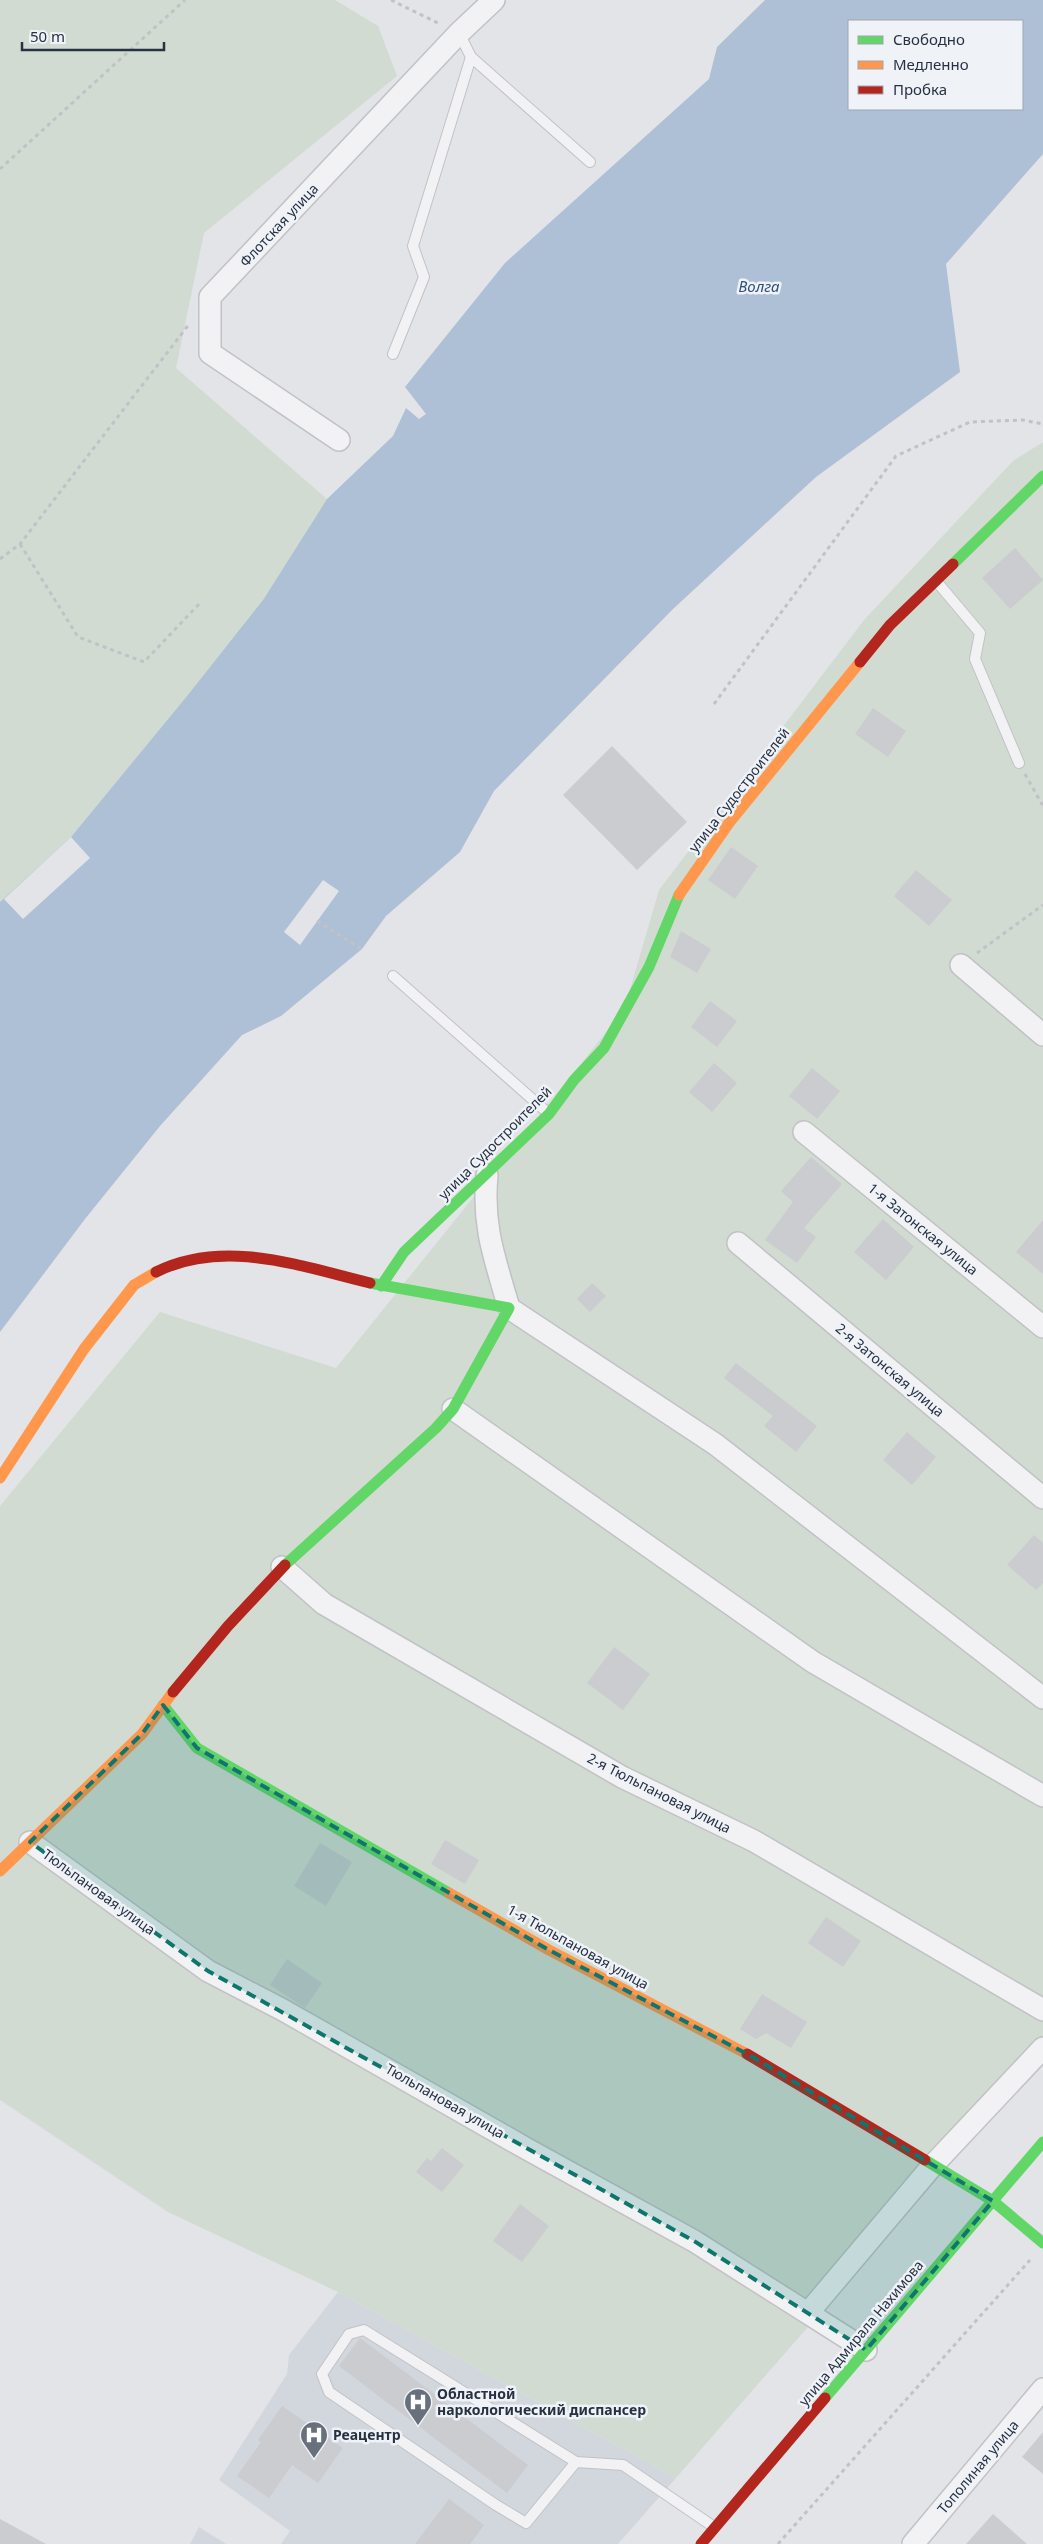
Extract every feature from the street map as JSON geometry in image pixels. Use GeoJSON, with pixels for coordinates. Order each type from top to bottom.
{"type":"FeatureCollection","features":[{"type":"Feature","properties":{"kind":"street","name":"Флотская улица"},"geometry":{"type":"LineString","coordinates":[[210,297],[459,33],[494,0]]}},
{"type":"Feature","properties":{"kind":"street"},"geometry":{"type":"LineString","coordinates":[[210,297],[210,353],[339,440]]}},
{"type":"Feature","properties":{"kind":"street","name":"улица Судостроителей"},"geometry":{"type":"LineString","coordinates":[[381,1286],[404,1252],[487,1175],[548,1114],[574,1080],[604,1048],[649,967],[677,898],[729,823],[890,625],[1043,476]]}},
{"type":"Feature","properties":{"kind":"street"},"geometry":{"type":"LineString","coordinates":[[960,965],[1043,1035]]}},
{"type":"Feature","properties":{"kind":"street","name":"1-я Затонская улица"},"geometry":{"type":"LineString","coordinates":[[804,1132],[1043,1327]]}},
{"type":"Feature","properties":{"kind":"street"},"geometry":{"type":"LineString","coordinates":[[0,1871],[142,1734],[163,1705],[228,1626],[282,1567],[436,1428],[453,1409],[509,1308],[487,1231],[485,1202],[487,1175]]}},
{"type":"Feature","properties":{"kind":"street","name":"2-я Затонская улица"},"geometry":{"type":"LineString","coordinates":[[738,1243],[1043,1498]]}},
{"type":"Feature","properties":{"kind":"street"},"geometry":{"type":"LineString","coordinates":[[0,1478],[84,1349],[134,1285],[157,1270],[183,1260],[211,1255],[238,1255],[301,1266],[381,1286],[509,1308],[715,1444],[1043,1698]]}},
{"type":"Feature","properties":{"kind":"street"},"geometry":{"type":"LineString","coordinates":[[453,1409],[813,1662],[1043,1796]]}},
{"type":"Feature","properties":{"kind":"street","name":"2-я Тюльпановая улица"},"geometry":{"type":"LineString","coordinates":[[282,1567],[333,1609],[622,1777],[754,1841],[1043,2010]]}},
{"type":"Feature","properties":{"kind":"street","name":"1-я Тюльпановая улица"},"geometry":{"type":"LineString","coordinates":[[163,1705],[197,1748],[549,1950],[751,2056],[993,2200],[1043,2243]]}},
{"type":"Feature","properties":{"kind":"street","name":"Тюльпановая улица"},"geometry":{"type":"LineString","coordinates":[[30,1842],[208,1971],[283,2010],[527,2149],[694,2241],[866,2350]]}},
{"type":"Feature","properties":{"kind":"street"},"geometry":{"type":"LineString","coordinates":[[808,2313],[933,2165],[1043,2048]]}},
{"type":"Feature","properties":{"kind":"street","name":"улица Адмирала Нахимова"},"geometry":{"type":"LineString","coordinates":[[701,2544],[1043,2142]]}},
{"type":"Feature","properties":{"kind":"street","name":"Тополиная улица"},"geometry":{"type":"LineString","coordinates":[[913,2544],[1043,2389]]}},
{"type":"Feature","properties":{"kind":"lane"},"geometry":{"type":"LineString","coordinates":[[459,33],[471,57],[590,162]]}},
{"type":"Feature","properties":{"kind":"lane"},"geometry":{"type":"LineString","coordinates":[[393,354],[424,277],[413,246],[471,57]]}},
{"type":"Feature","properties":{"kind":"lane"},"geometry":{"type":"LineString","coordinates":[[936,581],[980,633],[975,659],[1019,763]]}},
{"type":"Feature","properties":{"kind":"lane"},"geometry":{"type":"LineString","coordinates":[[393,976],[548,1114]]}},
{"type":"Feature","properties":{"kind":"lane"},"geometry":{"type":"LineString","coordinates":[[576,2462],[526,2523],[496,2505],[328,2392],[322,2374],[349,2334],[364,2330],[576,2462],[622,2465],[715,2528]]}},
{"type":"Feature","properties":{"kind":"path"},"geometry":{"type":"LineString","coordinates":[[0,169],[185,0]]}},
{"type":"Feature","properties":{"kind":"path"},"geometry":{"type":"LineString","coordinates":[[391,0],[459,33]]}},
{"type":"Feature","properties":{"kind":"path"},"geometry":{"type":"LineString","coordinates":[[0,559],[20,544],[210,297]]}},
{"type":"Feature","properties":{"kind":"path"},"geometry":{"type":"LineString","coordinates":[[714,704],[896,456],[970,422],[1024,420],[1043,424]]}},
{"type":"Feature","properties":{"kind":"path"},"geometry":{"type":"LineString","coordinates":[[20,544],[78,637],[144,662],[201,602]]}},
{"type":"Feature","properties":{"kind":"path"},"geometry":{"type":"LineString","coordinates":[[1019,763],[1043,806]]}},
{"type":"Feature","properties":{"kind":"path"},"geometry":{"type":"LineString","coordinates":[[960,965],[1043,905]]}},
{"type":"Feature","properties":{"kind":"path"},"geometry":{"type":"LineString","coordinates":[[317,921],[362,949]]}},
{"type":"Feature","properties":{"kind":"path"},"geometry":{"type":"LineString","coordinates":[[778,2544],[1035,2255]]}},
{"type":"Feature","properties":{"kind":"highlighted area"},"geometry":{"type":"Polygon","coordinates":[[[163,1705],[197,1748],[549,1950],[751,2056],[993,2201],[866,2350],[694,2241],[208,1971],[30,1842],[142,1734],[163,1705]]]}},
{"type":"Feature","properties":{"kind":"shaded area"},"geometry":{"type":"Polygon","coordinates":[[[0,0],[335,0],[378,26],[397,76],[204,233],[176,368],[327,499],[263,600],[187,696],[71,837],[0,902],[0,0]]]}},
{"type":"Feature","properties":{"kind":"shaded area"},"geometry":{"type":"Polygon","coordinates":[[[1043,442],[1043,2058],[676,2478],[338,2292],[168,2212],[0,2100],[0,1506],[160,1312],[336,1368],[624,1010],[659,890],[864,620],[1013,461],[1043,442]]]}},
{"type":"Feature","properties":{"kind":"shaded area","name":"Областной наркологический диспансер"},"geometry":{"type":"Polygon","coordinates":[[[338,2292],[676,2478],[618,2544],[281,2544],[290,2531],[219,2480],[287,2374],[289,2355],[338,2292]]]}},
{"type":"Feature","properties":{"kind":"shaded area"},"geometry":{"type":"Polygon","coordinates":[[[199,2527],[226,2544],[190,2544],[199,2527]]]}},
{"type":"Feature","properties":{"kind":"water","name":"Волга"},"geometry":{"type":"Polygon","coordinates":[[[765,0],[1043,0],[1043,154],[946,264],[960,372],[816,477],[673,609],[494,791],[460,852],[386,916],[362,949],[281,1016],[242,1035],[160,1126],[85,1219],[0,1332],[0,902],[71,837],[187,696],[263,600],[327,499],[393,436],[406,408],[419,419],[426,414],[405,387],[505,263],[709,79],[717,47],[765,0]]]}},
{"type":"Feature","properties":{"kind":"pier"},"geometry":{"type":"Polygon","coordinates":[[[71,837],[90,858],[23,919],[4,899],[71,837]]]}},
{"type":"Feature","properties":{"kind":"pier"},"geometry":{"type":"Polygon","coordinates":[[[323,880],[339,891],[300,945],[284,932],[323,880]]]}},
{"type":"Feature","properties":{"kind":"building"},"geometry":{"type":"Polygon","coordinates":[[[1015,548],[1043,580],[1010,609],[982,578],[1015,548]]]}},
{"type":"Feature","properties":{"kind":"building"},"geometry":{"type":"Polygon","coordinates":[[[873,708],[906,731],[888,757],[855,734],[873,708]]]}},
{"type":"Feature","properties":{"kind":"building"},"geometry":{"type":"Polygon","coordinates":[[[612,746],[687,822],[637,870],[563,795],[612,746]]]}},
{"type":"Feature","properties":{"kind":"building"},"geometry":{"type":"Polygon","coordinates":[[[731,847],[758,866],[735,899],[708,880],[731,847]]]}},
{"type":"Feature","properties":{"kind":"building"},"geometry":{"type":"Polygon","coordinates":[[[916,870],[952,900],[929,926],[894,896],[916,870]]]}},
{"type":"Feature","properties":{"kind":"building"},"geometry":{"type":"Polygon","coordinates":[[[681,931],[711,949],[697,973],[670,957],[681,931]]]}},
{"type":"Feature","properties":{"kind":"building"},"geometry":{"type":"Polygon","coordinates":[[[710,1001],[737,1021],[717,1047],[691,1027],[710,1001]]]}},
{"type":"Feature","properties":{"kind":"building"},"geometry":{"type":"Polygon","coordinates":[[[714,1063],[737,1083],[712,1112],[689,1092],[714,1063]]]}},
{"type":"Feature","properties":{"kind":"building"},"geometry":{"type":"Polygon","coordinates":[[[812,1068],[840,1091],[817,1119],[789,1096],[812,1068]]]}},
{"type":"Feature","properties":{"kind":"building"},"geometry":{"type":"Polygon","coordinates":[[[811,1157],[842,1184],[804,1228],[816,1237],[797,1263],[765,1240],[793,1202],[781,1191],[811,1157]]]}},
{"type":"Feature","properties":{"kind":"building"},"geometry":{"type":"Polygon","coordinates":[[[883,1219],[914,1247],[886,1280],[854,1252],[883,1219]]]}},
{"type":"Feature","properties":{"kind":"building"},"geometry":{"type":"Polygon","coordinates":[[[1043,1220],[1043,1274],[1016,1252],[1043,1220]]]}},
{"type":"Feature","properties":{"kind":"building"},"geometry":{"type":"Polygon","coordinates":[[[592,1283],[606,1296],[590,1312],[577,1299],[592,1283]]]}},
{"type":"Feature","properties":{"kind":"building"},"geometry":{"type":"Polygon","coordinates":[[[736,1363],[817,1426],[796,1452],[764,1426],[773,1416],[724,1378],[736,1363]]]}},
{"type":"Feature","properties":{"kind":"building"},"geometry":{"type":"Polygon","coordinates":[[[907,1432],[936,1457],[912,1485],[883,1460],[907,1432]]]}},
{"type":"Feature","properties":{"kind":"building"},"geometry":{"type":"Polygon","coordinates":[[[1034,1535],[1043,1543],[1043,1583],[1036,1590],[1007,1565],[1034,1535]]]}},
{"type":"Feature","properties":{"kind":"building"},"geometry":{"type":"Polygon","coordinates":[[[614,1647],[650,1674],[623,1710],[587,1683],[614,1647]]]}},
{"type":"Feature","properties":{"kind":"building"},"geometry":{"type":"Polygon","coordinates":[[[445,1840],[479,1860],[465,1884],[431,1864],[445,1840]]]}},
{"type":"Feature","properties":{"kind":"building"},"geometry":{"type":"Polygon","coordinates":[[[320,1843],[352,1862],[326,1906],[294,1886],[320,1843]]]}},
{"type":"Feature","properties":{"kind":"building"},"geometry":{"type":"Polygon","coordinates":[[[826,1917],[861,1941],[843,1967],[808,1943],[826,1917]]]}},
{"type":"Feature","properties":{"kind":"building"},"geometry":{"type":"Polygon","coordinates":[[[287,1959],[322,1983],[305,2008],[270,1985],[287,1959]]]}},
{"type":"Feature","properties":{"kind":"building"},"geometry":{"type":"Polygon","coordinates":[[[762,1994],[807,2022],[791,2048],[766,2033],[756,2039],[740,2029],[762,1994]]]}},
{"type":"Feature","properties":{"kind":"building"},"geometry":{"type":"Polygon","coordinates":[[[442,2148],[464,2165],[442,2192],[416,2172],[427,2158],[431,2161],[442,2148]]]}},
{"type":"Feature","properties":{"kind":"building"},"geometry":{"type":"Polygon","coordinates":[[[520,2204],[549,2226],[522,2262],[493,2241],[520,2204]]]}},
{"type":"Feature","properties":{"kind":"building"},"geometry":{"type":"Polygon","coordinates":[[[360,2338],[528,2465],[507,2493],[339,2366],[360,2338]]]}},
{"type":"Feature","properties":{"kind":"building"},"geometry":{"type":"Polygon","coordinates":[[[282,2406],[343,2448],[318,2483],[292,2465],[269,2498],[237,2476],[261,2442],[258,2440],[282,2406]]]}},
{"type":"Feature","properties":{"kind":"building"},"geometry":{"type":"Polygon","coordinates":[[[1043,2432],[1043,2474],[1022,2457],[1043,2432]]]}},
{"type":"Feature","properties":{"kind":"building"},"geometry":{"type":"Polygon","coordinates":[[[449,2499],[484,2525],[470,2544],[415,2544],[449,2499]]]}},
{"type":"Feature","properties":{"kind":"building"},"geometry":{"type":"Polygon","coordinates":[[[993,2514],[1027,2544],[966,2544],[993,2514]]]}},
{"type":"Feature","properties":{"kind":"building"},"geometry":{"type":"Polygon","coordinates":[[[0,2519],[46,2544],[0,2544],[0,2519]]]}},
{"type":"Feature","properties":{"kind":"traffic: fast"},"geometry":{"type":"LineString","coordinates":[[953,564],[1043,476]]}},
{"type":"Feature","properties":{"kind":"traffic: fast"},"geometry":{"type":"LineString","coordinates":[[381,1286],[404,1252],[549,1114],[574,1080],[604,1048],[649,967],[679,895]]}},
{"type":"Feature","properties":{"kind":"traffic: fast"},"geometry":{"type":"LineString","coordinates":[[285,1565],[436,1428],[453,1409],[509,1308],[370,1283]]}},
{"type":"Feature","properties":{"kind":"traffic: fast"},"geometry":{"type":"LineString","coordinates":[[163,1705],[197,1748],[449,1893]]}},
{"type":"Feature","properties":{"kind":"traffic: fast"},"geometry":{"type":"LineString","coordinates":[[825,2398],[1043,2142]]}},
{"type":"Feature","properties":{"kind":"traffic: fast"},"geometry":{"type":"LineString","coordinates":[[925,2160],[993,2201],[1043,2243]]}},
{"type":"Feature","properties":{"kind":"traffic: slow"},"geometry":{"type":"LineString","coordinates":[[679,895],[729,823],[860,662]]}},
{"type":"Feature","properties":{"kind":"traffic: slow"},"geometry":{"type":"LineString","coordinates":[[0,1478],[84,1349],[134,1285],[156,1272]]}},
{"type":"Feature","properties":{"kind":"traffic: slow"},"geometry":{"type":"LineString","coordinates":[[0,1871],[142,1734],[173,1692]]}},
{"type":"Feature","properties":{"kind":"traffic: slow"},"geometry":{"type":"LineString","coordinates":[[449,1893],[549,1950],[747,2054]]}},
{"type":"Feature","properties":{"kind":"traffic: jam"},"geometry":{"type":"LineString","coordinates":[[860,662],[890,625],[953,564]]}},
{"type":"Feature","properties":{"kind":"traffic: jam"},"geometry":{"type":"LineString","coordinates":[[156,1272],[182,1262],[208,1257],[235,1256],[289,1263],[370,1283]]}},
{"type":"Feature","properties":{"kind":"traffic: jam"},"geometry":{"type":"LineString","coordinates":[[173,1692],[228,1626],[285,1565]]}},
{"type":"Feature","properties":{"kind":"traffic: jam"},"geometry":{"type":"LineString","coordinates":[[747,2054],[925,2160]]}},
{"type":"Feature","properties":{"kind":"traffic: jam"},"geometry":{"type":"LineString","coordinates":[[701,2544],[825,2398]]}},
{"type":"Feature","properties":{"kind":"place","name":"Областной наркологический диспансер"},"geometry":{"type":"Point","coordinates":[418,2426]}},
{"type":"Feature","properties":{"kind":"place","name":"Реацентр"},"geometry":{"type":"Point","coordinates":[314,2459]}}]}
